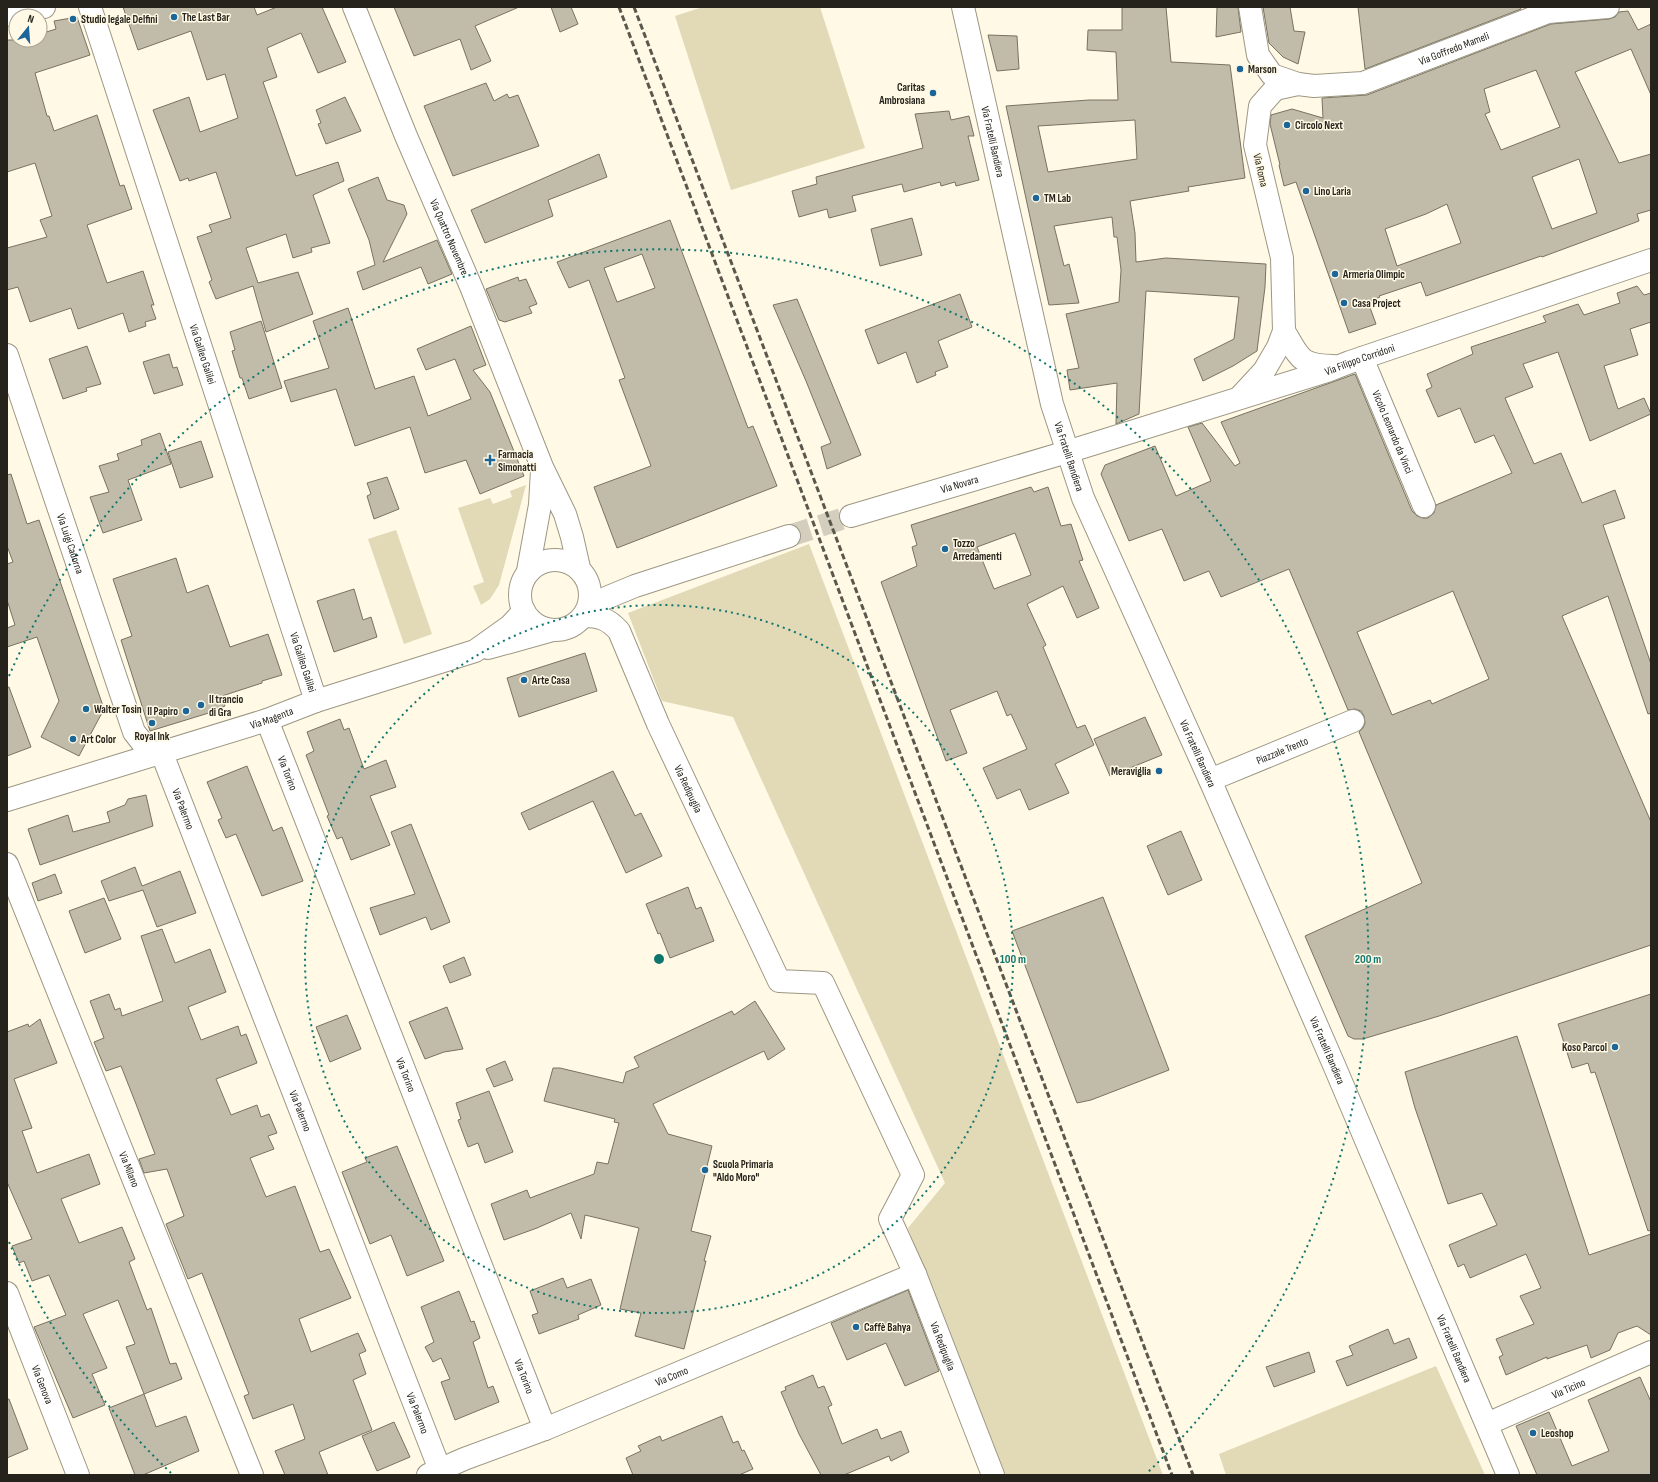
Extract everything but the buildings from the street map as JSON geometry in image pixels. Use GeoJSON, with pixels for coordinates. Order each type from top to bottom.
{"type":"FeatureCollection","features":[{"type":"Feature","properties":{"kind":"street"},"geometry":{"type":"LineString","coordinates":[[7,14],[44,7]]}},
{"type":"Feature","properties":{"kind":"street","name":"Via Galileo Galilei"},"geometry":{"type":"LineString","coordinates":[[90,7],[316,701]]}},
{"type":"Feature","properties":{"kind":"street","name":"Via Quattro Novembre"},"geometry":{"type":"LineString","coordinates":[[354,7],[406,136],[472,289],[542,467],[564,514],[583,573]]}},
{"type":"Feature","properties":{"kind":"street","name":"Via Fratelli Bandiera"},"geometry":{"type":"LineString","coordinates":[[963,7],[1052,404],[1083,498],[1210,780],[1331,1058],[1508,1475]]}},
{"type":"Feature","properties":{"kind":"street"},"geometry":{"type":"LineString","coordinates":[[1250,7],[1258,55],[1272,75],[1298,84]]}},
{"type":"Feature","properties":{"kind":"street","name":"Via Goffredo Mameli"},"geometry":{"type":"LineString","coordinates":[[1298,84],[1314,86],[1362,83],[1548,12],[1608,7]]}},
{"type":"Feature","properties":{"kind":"street","name":"Via Roma"},"geometry":{"type":"LineString","coordinates":[[1239,398],[1264,371],[1278,347],[1284,331],[1282,258],[1255,145],[1260,106],[1275,89],[1298,84]]}},
{"type":"Feature","properties":{"kind":"street","name":"Via Filippo Corridoni"},"geometry":{"type":"LineString","coordinates":[[1067,452],[1339,366],[1651,260]]}},
{"type":"Feature","properties":{"kind":"street","name":"Via Roma"},"geometry":{"type":"LineString","coordinates":[[1284,331],[1299,356],[1307,363],[1339,366]]}},
{"type":"Feature","properties":{"kind":"street","name":"Via Luigi Cadorna"},"geometry":{"type":"LineString","coordinates":[[7,355],[134,732],[149,756]]}},
{"type":"Feature","properties":{"kind":"street","name":"Vicolo Leonardo da Vinci"},"geometry":{"type":"LineString","coordinates":[[1362,358],[1424,506]]}},
{"type":"Feature","properties":{"kind":"street","name":"Via Novara"},"geometry":{"type":"LineString","coordinates":[[851,516],[1067,452]]}},
{"type":"Feature","properties":{"kind":"street","name":"Via Quattro Novembre"},"geometry":{"type":"LineString","coordinates":[[528,571],[540,505],[542,467]]}},
{"type":"Feature","properties":{"kind":"street"},"geometry":{"type":"LineString","coordinates":[[475,651],[553,630],[564,629],[575,624],[586,610],[634,586],[789,536]]}},
{"type":"Feature","properties":{"kind":"street"},"geometry":{"type":"LineString","coordinates":[[553,630],[541,627],[531,621],[524,611],[520,601],[522,580],[528,571],[537,564],[547,560],[558,559],[570,562],[583,573],[590,587],[586,610]]}},
{"type":"Feature","properties":{"kind":"street"},"geometry":{"type":"LineString","coordinates":[[583,573],[634,586]]}},
{"type":"Feature","properties":{"kind":"street","name":"Via Redipuglia"},"geometry":{"type":"LineString","coordinates":[[586,610],[595,616],[610,622],[619,631],[658,724],[779,981],[823,983],[913,1175],[890,1220],[915,1274],[993,1475]]}},
{"type":"Feature","properties":{"kind":"street","name":"Via Magenta"},"geometry":{"type":"LineString","coordinates":[[7,800],[267,720],[316,701],[475,651],[510,626],[524,611]]}},
{"type":"Feature","properties":{"kind":"street","name":"Via Torino"},"geometry":{"type":"LineString","coordinates":[[267,720],[545,1429]]}},
{"type":"Feature","properties":{"kind":"street","name":"Piazzale Trento"},"geometry":{"type":"LineString","coordinates":[[1210,780],[1353,721]]}},
{"type":"Feature","properties":{"kind":"street","name":"Via Palermo"},"geometry":{"type":"LineString","coordinates":[[149,756],[434,1472]]}},
{"type":"Feature","properties":{"kind":"street","name":"Via Milano"},"geometry":{"type":"LineString","coordinates":[[7,864],[252,1475]]}},
{"type":"Feature","properties":{"kind":"street","name":"Via Como"},"geometry":{"type":"LineString","coordinates":[[434,1472],[467,1467],[545,1429],[915,1274]]}},
{"type":"Feature","properties":{"kind":"street","name":"Via Genova"},"geometry":{"type":"LineString","coordinates":[[7,1293],[78,1475]]}},
{"type":"Feature","properties":{"kind":"street","name":"Via Ticino"},"geometry":{"type":"LineString","coordinates":[[1486,1424],[1651,1352]]}},
{"type":"Feature","properties":{"kind":"shaded area"},"geometry":{"type":"Polygon","coordinates":[[[703,7],[820,7],[865,148],[731,190],[675,16],[703,7]]]}},
{"type":"Feature","properties":{"kind":"shaded area"},"geometry":{"type":"Polygon","coordinates":[[[526,485],[499,585],[490,599],[481,605],[473,586],[484,582],[458,508],[490,498],[493,504],[512,497],[510,491],[526,485]]]}},
{"type":"Feature","properties":{"kind":"shaded area"},"geometry":{"type":"Polygon","coordinates":[[[396,530],[432,634],[404,644],[368,539],[396,530]]]}},
{"type":"Feature","properties":{"kind":"shaded area"},"geometry":{"type":"Polygon","coordinates":[[[809,544],[1163,1475],[1003,1475],[908,1228],[945,1183],[733,717],[662,701],[628,613],[809,544]]]}},
{"type":"Feature","properties":{"kind":"shaded area"},"geometry":{"type":"Polygon","coordinates":[[[1436,1366],[1485,1475],[1226,1475],[1219,1454],[1436,1366]]]}},
{"type":"Feature","properties":{"kind":"tunnel"},"geometry":{"type":"LineString","coordinates":[[789,536],[851,516]]}},
{"type":"Feature","properties":{"kind":"railway"},"geometry":{"type":"LineString","coordinates":[[619,7],[1172,1475]]}},
{"type":"Feature","properties":{"kind":"railway"},"geometry":{"type":"LineString","coordinates":[[634,7],[1193,1475]]}},
{"type":"Feature","properties":{"kind":"place","name":"The Last Bar"},"geometry":{"type":"Point","coordinates":[174,17]}},
{"type":"Feature","properties":{"kind":"place","name":"Studio legale Delfini"},"geometry":{"type":"Point","coordinates":[73,19]}},
{"type":"Feature","properties":{"kind":"place","name":"Marson"},"geometry":{"type":"Point","coordinates":[1240,69]}},
{"type":"Feature","properties":{"kind":"place","name":"Caritas Ambrosiana"},"geometry":{"type":"Point","coordinates":[933,93]}},
{"type":"Feature","properties":{"kind":"place","name":"Circolo Next"},"geometry":{"type":"Point","coordinates":[1287,125]}},
{"type":"Feature","properties":{"kind":"place","name":"Lino Laria"},"geometry":{"type":"Point","coordinates":[1306,191]}},
{"type":"Feature","properties":{"kind":"place","name":"TM Lab"},"geometry":{"type":"Point","coordinates":[1036,198]}},
{"type":"Feature","properties":{"kind":"place","name":"Armeria Olimpic"},"geometry":{"type":"Point","coordinates":[1335,274]}},
{"type":"Feature","properties":{"kind":"place","name":"Casa Project"},"geometry":{"type":"Point","coordinates":[1344,303]}},
{"type":"Feature","properties":{"kind":"place","name":"Farmacia Simonatti"},"geometry":{"type":"Point","coordinates":[490,460]}},
{"type":"Feature","properties":{"kind":"place","name":"Tozzo Arredamenti"},"geometry":{"type":"Point","coordinates":[945,549]}},
{"type":"Feature","properties":{"kind":"place","name":"Arte Casa"},"geometry":{"type":"Point","coordinates":[524,680]}},
{"type":"Feature","properties":{"kind":"place","name":"Il trancio di Gra"},"geometry":{"type":"Point","coordinates":[201,705]}},
{"type":"Feature","properties":{"kind":"place","name":"Walter Tosin"},"geometry":{"type":"Point","coordinates":[86,709]}},
{"type":"Feature","properties":{"kind":"place","name":"Il Papiro"},"geometry":{"type":"Point","coordinates":[186,711]}},
{"type":"Feature","properties":{"kind":"place","name":"Royal Ink"},"geometry":{"type":"Point","coordinates":[152,723]}},
{"type":"Feature","properties":{"kind":"place","name":"Art Color"},"geometry":{"type":"Point","coordinates":[73,739]}},
{"type":"Feature","properties":{"kind":"place","name":"Meraviglia"},"geometry":{"type":"Point","coordinates":[1159,771]}},
{"type":"Feature","properties":{"kind":"place","name":"Koso Parcol"},"geometry":{"type":"Point","coordinates":[1615,1047]}},
{"type":"Feature","properties":{"kind":"place","name":"Scuola Primaria \"Aldo Moro\""},"geometry":{"type":"Point","coordinates":[705,1170]}},
{"type":"Feature","properties":{"kind":"place","name":"Caffè Bahya"},"geometry":{"type":"Point","coordinates":[856,1327]}},
{"type":"Feature","properties":{"kind":"place","name":"Leoshop"},"geometry":{"type":"Point","coordinates":[1533,1433]}}]}
